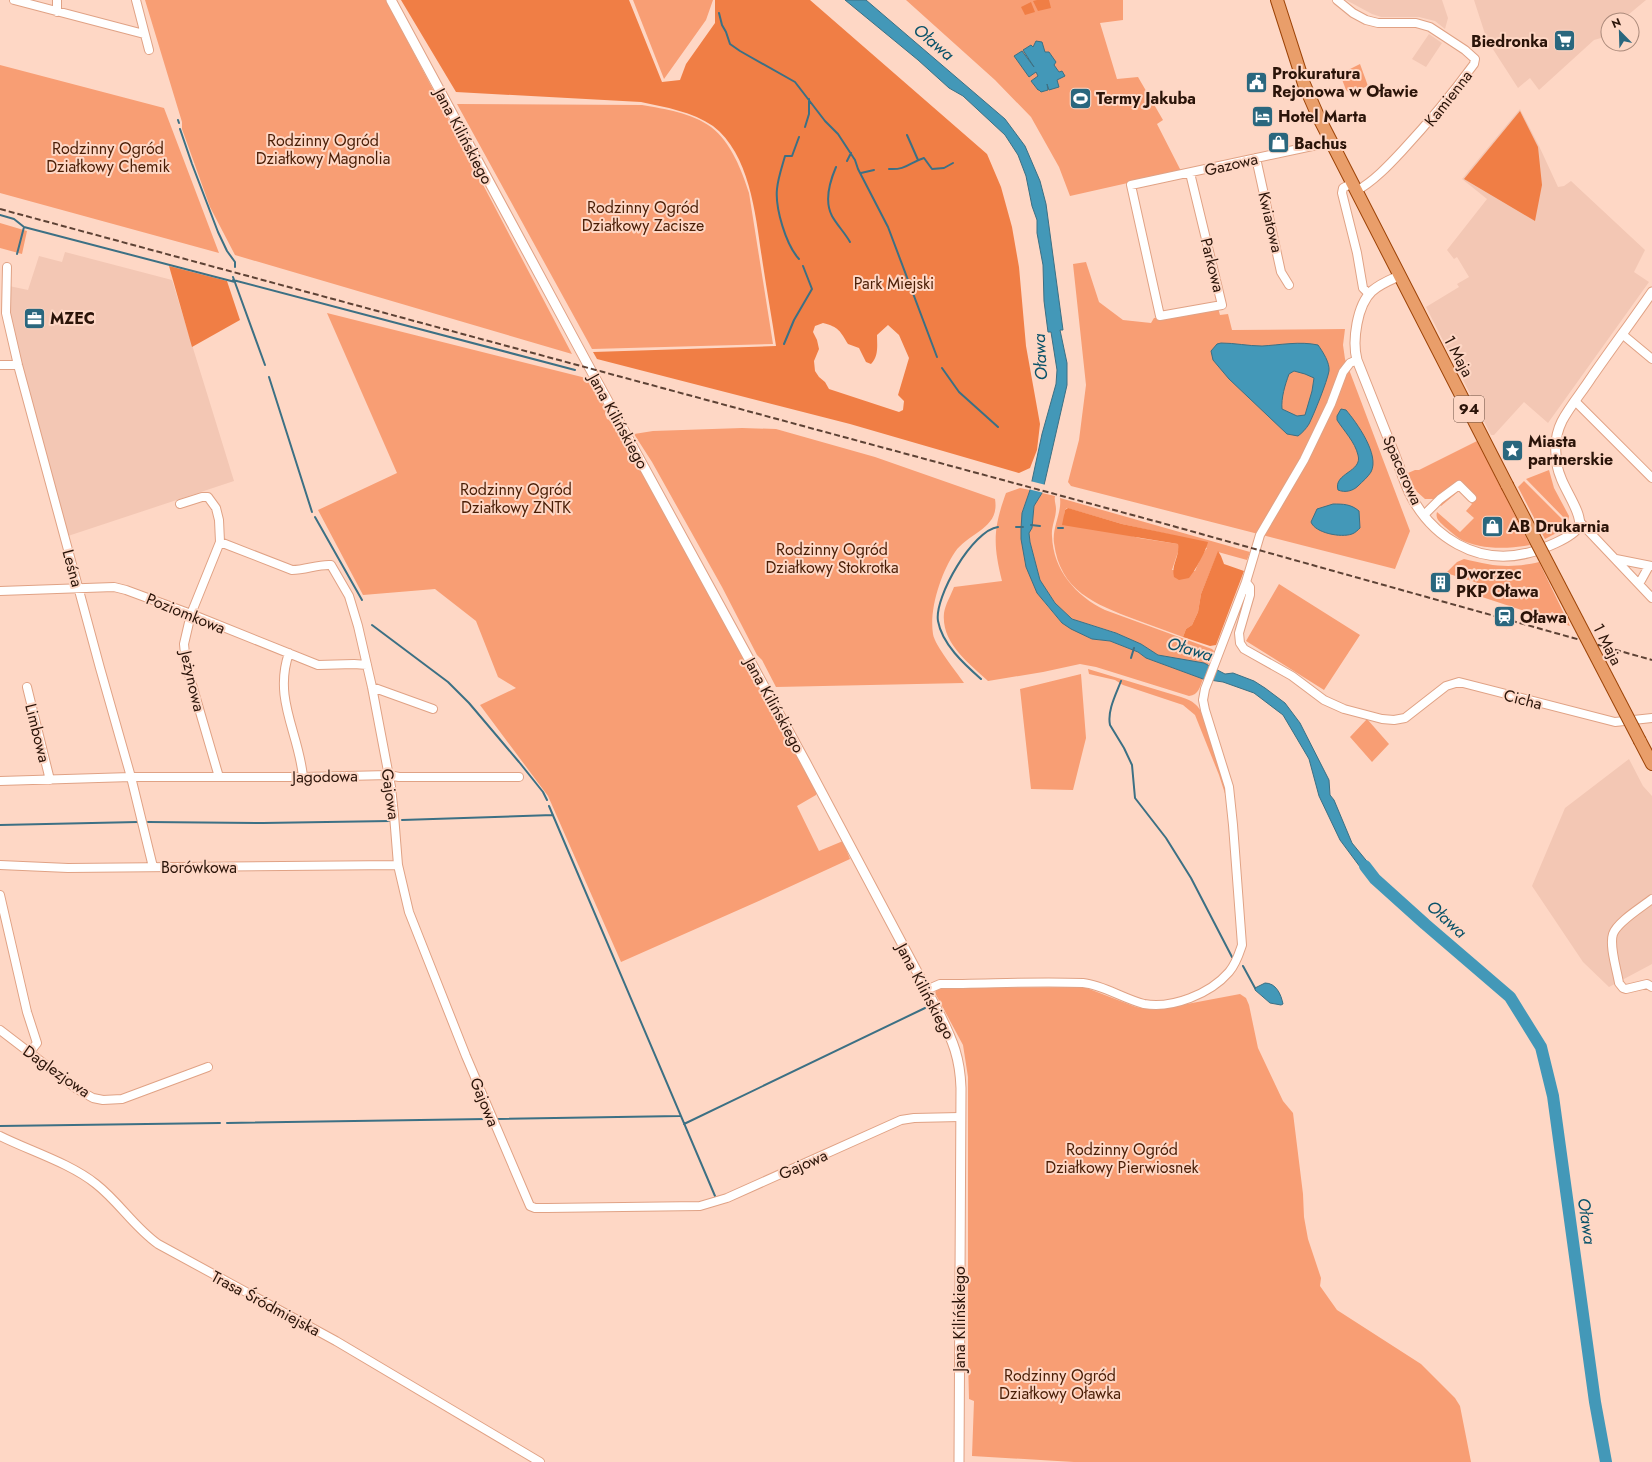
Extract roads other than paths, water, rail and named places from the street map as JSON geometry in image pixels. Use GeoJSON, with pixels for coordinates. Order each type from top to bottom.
{"type":"FeatureCollection","features":[{"type":"Feature","properties":{"kind":"main road","name":"1 Maja"},"geometry":{"type":"LineString","coordinates":[[1277,0],[1304,84],[1331,142],[1652,764]]}},
{"type":"Feature","properties":{"kind":"street"},"geometry":{"type":"LineString","coordinates":[[14,0],[144,34]]}},
{"type":"Feature","properties":{"kind":"street"},"geometry":{"type":"LineString","coordinates":[[57,0],[57,12]]}},
{"type":"Feature","properties":{"kind":"street"},"geometry":{"type":"LineString","coordinates":[[136,0],[149,50]]}},
{"type":"Feature","properties":{"kind":"street","name":"Jana Kilińskiego"},"geometry":{"type":"LineString","coordinates":[[391,0],[587,363],[806,763],[946,1028],[957,1052],[961,1081],[959,1462]]}},
{"type":"Feature","properties":{"kind":"street","name":"Kamienna"},"geometry":{"type":"LineString","coordinates":[[1337,0],[1353,13],[1366,20],[1378,23],[1416,24],[1430,27],[1465,50],[1475,59],[1474,64],[1425,127],[1385,169],[1361,188],[1354,187]]}},
{"type":"Feature","properties":{"kind":"street","name":"Gazowa"},"geometry":{"type":"LineString","coordinates":[[1131,185],[1331,142]]}},
{"type":"Feature","properties":{"kind":"street","name":"Kwiatowa"},"geometry":{"type":"LineString","coordinates":[[1256,158],[1281,272],[1289,285]]}},
{"type":"Feature","properties":{"kind":"street","name":"Parkowa"},"geometry":{"type":"LineString","coordinates":[[1131,185],[1160,316],[1222,306],[1190,173]]}},
{"type":"Feature","properties":{"kind":"street"},"geometry":{"type":"LineString","coordinates":[[1354,187],[1343,188],[1343,196],[1357,253],[1363,288],[1369,294],[1377,287],[1399,276]]}},
{"type":"Feature","properties":{"kind":"street","name":"Leśna"},"geometry":{"type":"LineString","coordinates":[[7,267],[6,313],[18,365],[131,777],[153,867]]}},
{"type":"Feature","properties":{"kind":"street"},"geometry":{"type":"LineString","coordinates":[[1652,292],[1575,401],[1562,422],[1556,441],[1556,454],[1561,479],[1579,518],[1652,598]]}},
{"type":"Feature","properties":{"kind":"street","name":"Spacerowa"},"geometry":{"type":"LineString","coordinates":[[1369,294],[1361,310],[1357,323],[1355,342],[1357,360],[1407,487],[1424,515],[1437,529],[1456,544],[1480,554],[1498,556],[1523,554],[1549,546],[1575,532],[1579,518]]}},
{"type":"Feature","properties":{"kind":"street"},"geometry":{"type":"LineString","coordinates":[[1622,334],[1652,359]]}},
{"type":"Feature","properties":{"kind":"street"},"geometry":{"type":"LineString","coordinates":[[926,990],[940,984],[1085,984],[1139,1002],[1166,1005],[1186,1000],[1207,989],[1229,972],[1236,960],[1242,944],[1233,825],[1229,787],[1205,710],[1203,700],[1205,689],[1217,654],[1247,579],[1260,535],[1304,460],[1331,404],[1343,372],[1350,362],[1357,360]]}},
{"type":"Feature","properties":{"kind":"street"},"geometry":{"type":"LineString","coordinates":[[0,365],[18,365]]}},
{"type":"Feature","properties":{"kind":"street"},"geometry":{"type":"LineString","coordinates":[[1575,401],[1652,478]]}},
{"type":"Feature","properties":{"kind":"street"},"geometry":{"type":"LineString","coordinates":[[1424,515],[1440,499],[1459,485],[1472,498]]}},
{"type":"Feature","properties":{"kind":"street","name":"Jeżynowa"},"geometry":{"type":"LineString","coordinates":[[180,504],[202,497],[208,497],[216,508],[219,520],[220,542],[191,614],[184,644],[186,664],[219,777]]}},
{"type":"Feature","properties":{"kind":"street","name":"Gajowa"},"geometry":{"type":"LineString","coordinates":[[220,542],[292,570],[303,570],[331,565],[349,596],[358,626],[372,686],[388,775],[394,815],[398,865],[404,896],[414,926],[527,1203],[532,1207],[669,1207],[705,1205],[727,1198],[901,1120],[914,1118],[960,1117]]}},
{"type":"Feature","properties":{"kind":"street"},"geometry":{"type":"LineString","coordinates":[[1616,559],[1650,566],[1639,584]]}},
{"type":"Feature","properties":{"kind":"street","name":"Cicha"},"geometry":{"type":"LineString","coordinates":[[1247,579],[1250,587],[1250,595],[1238,637],[1244,649],[1292,676],[1324,700],[1336,706],[1382,719],[1394,720],[1405,718],[1446,686],[1459,682],[1615,722],[1652,718]]}},
{"type":"Feature","properties":{"kind":"street","name":"Poziomkowa"},"geometry":{"type":"LineString","coordinates":[[0,591],[114,587],[132,592],[191,614],[318,665],[367,665]]}},
{"type":"Feature","properties":{"kind":"street"},"geometry":{"type":"LineString","coordinates":[[289,654],[285,665],[284,699],[302,760],[303,777]]}},
{"type":"Feature","properties":{"kind":"street"},"geometry":{"type":"LineString","coordinates":[[372,686],[433,709]]}},
{"type":"Feature","properties":{"kind":"street","name":"Limbowa"},"geometry":{"type":"LineString","coordinates":[[27,687],[50,780]]}},
{"type":"Feature","properties":{"kind":"street","name":"Jagodowa"},"geometry":{"type":"LineString","coordinates":[[131,777],[303,777],[388,775],[399,778],[518,778]]}},
{"type":"Feature","properties":{"kind":"street","name":"Limbowa"},"geometry":{"type":"LineString","coordinates":[[0,781],[131,777]]}},
{"type":"Feature","properties":{"kind":"street","name":"Borówkowa"},"geometry":{"type":"LineString","coordinates":[[0,865],[68,868],[398,865]]}},
{"type":"Feature","properties":{"kind":"street"},"geometry":{"type":"LineString","coordinates":[[0,895],[28,1012],[37,1043],[30,1052]]}},
{"type":"Feature","properties":{"kind":"street"},"geometry":{"type":"LineString","coordinates":[[1652,899],[1617,927],[1613,934],[1612,941],[1619,983],[1623,988],[1647,984],[1652,987]]}},
{"type":"Feature","properties":{"kind":"street","name":"Daglezjowa"},"geometry":{"type":"LineString","coordinates":[[0,1030],[77,1089],[93,1098],[103,1100],[122,1100],[208,1067]]}},
{"type":"Feature","properties":{"kind":"street","name":"Trasa Śródmiejska"},"geometry":{"type":"LineString","coordinates":[[0,1136],[90,1180],[103,1191],[143,1232],[158,1244],[346,1346],[540,1462]]}},
{"type":"Feature","properties":{"kind":"water"},"geometry":{"type":"Polygon","coordinates":[[[845,0],[866,0],[1005,119],[1025,146],[1040,181],[1046,204],[1063,330],[1060,330],[1067,363],[1067,385],[1042,493],[1034,506],[1032,528],[1029,533],[1040,580],[1055,603],[1072,619],[1116,633],[1141,644],[1158,655],[1204,663],[1225,674],[1233,673],[1254,681],[1285,703],[1300,723],[1329,780],[1330,795],[1334,800],[1352,843],[1379,876],[1372,883],[1340,840],[1319,796],[1309,759],[1283,715],[1254,693],[1223,682],[1203,679],[1146,658],[1138,652],[1110,641],[1092,639],[1071,629],[1062,623],[1037,593],[1026,567],[1021,539],[1022,513],[1030,490],[1042,434],[1056,384],[1057,370],[1051,332],[1048,332],[1044,301],[1043,265],[1037,233],[1037,220],[1032,206],[1026,176],[1018,155],[1005,135],[963,96],[949,88],[918,60],[845,0]]]}},
{"type":"Feature","properties":{"kind":"water"},"geometry":{"type":"Polygon","coordinates":[[[1036,41],[1042,42],[1045,52],[1049,52],[1056,62],[1054,65],[1059,72],[1062,71],[1065,76],[1057,80],[1059,87],[1049,90],[1047,84],[1048,90],[1041,92],[1038,90],[1031,81],[1038,76],[1036,72],[1029,77],[1014,56],[1022,51],[1034,67],[1023,50],[1031,45],[1033,47],[1036,41]]]}},
{"type":"Feature","properties":{"kind":"water"},"geometry":{"type":"Polygon","coordinates":[[[1226,343],[1262,346],[1297,343],[1318,345],[1327,361],[1329,371],[1323,390],[1307,428],[1298,436],[1287,434],[1229,379],[1213,360],[1211,351],[1217,344],[1226,343]],[[1294,371],[1289,374],[1283,396],[1282,409],[1297,416],[1305,415],[1312,391],[1314,378],[1294,371]]]}},
{"type":"Feature","properties":{"kind":"water"},"geometry":{"type":"Polygon","coordinates":[[[1341,409],[1346,410],[1361,431],[1370,448],[1373,465],[1371,472],[1356,488],[1346,491],[1338,490],[1338,484],[1343,476],[1356,465],[1358,455],[1357,450],[1337,420],[1337,416],[1341,409]]]}},
{"type":"Feature","properties":{"kind":"water"},"geometry":{"type":"Polygon","coordinates":[[[1333,504],[1344,504],[1359,511],[1360,528],[1352,534],[1335,535],[1323,532],[1313,526],[1311,522],[1317,509],[1333,504]]]}},
{"type":"Feature","properties":{"kind":"water"},"geometry":{"type":"Polygon","coordinates":[[[1265,983],[1269,983],[1275,987],[1281,996],[1283,1004],[1270,1003],[1255,990],[1255,988],[1265,983]]]}},
{"type":"Feature","properties":{"kind":"waterway"},"geometry":{"type":"LineString","coordinates":[[719,13],[730,44],[795,82],[825,121],[838,134],[855,160],[858,169],[888,227],[937,357]]}},
{"type":"Feature","properties":{"kind":"waterway"},"geometry":{"type":"LineString","coordinates":[[805,127],[809,114],[809,99]]}},
{"type":"Feature","properties":{"kind":"waterway"},"geometry":{"type":"LineString","coordinates":[[180,129],[218,232],[227,251],[235,262],[235,267]]}},
{"type":"Feature","properties":{"kind":"waterway"},"geometry":{"type":"LineString","coordinates":[[907,135],[918,160]]}},
{"type":"Feature","properties":{"kind":"waterway"},"geometry":{"type":"LineString","coordinates":[[799,137],[792,156],[785,156],[777,189],[778,206],[782,226],[794,253],[799,259]]}},
{"type":"Feature","properties":{"kind":"waterway"},"geometry":{"type":"LineString","coordinates":[[847,161],[851,153]]}},
{"type":"Feature","properties":{"kind":"waterway"},"geometry":{"type":"LineString","coordinates":[[889,169],[904,167],[924,158],[932,169],[944,168],[953,163]]}},
{"type":"Feature","properties":{"kind":"waterway"},"geometry":{"type":"LineString","coordinates":[[836,167],[830,185],[828,204],[832,216],[850,242]]}},
{"type":"Feature","properties":{"kind":"waterway"},"geometry":{"type":"LineString","coordinates":[[861,173],[874,170]]}},
{"type":"Feature","properties":{"kind":"waterway"},"geometry":{"type":"LineString","coordinates":[[0,215],[14,219],[24,227],[235,282]]}},
{"type":"Feature","properties":{"kind":"waterway"},"geometry":{"type":"LineString","coordinates":[[17,254],[24,227]]}},
{"type":"Feature","properties":{"kind":"waterway"},"geometry":{"type":"LineString","coordinates":[[784,344],[794,320],[812,289],[803,266]]}},
{"type":"Feature","properties":{"kind":"waterway"},"geometry":{"type":"LineString","coordinates":[[233,277],[265,365]]}},
{"type":"Feature","properties":{"kind":"waterway"},"geometry":{"type":"LineString","coordinates":[[233,280],[575,370]]}},
{"type":"Feature","properties":{"kind":"waterway"},"geometry":{"type":"LineString","coordinates":[[942,368],[959,392],[998,427]]}},
{"type":"Feature","properties":{"kind":"waterway"},"geometry":{"type":"LineString","coordinates":[[269,377],[312,512]]}},
{"type":"Feature","properties":{"kind":"waterway"},"geometry":{"type":"LineString","coordinates":[[315,517],[362,600]]}},
{"type":"Feature","properties":{"kind":"waterway"},"geometry":{"type":"LineString","coordinates":[[1031,525],[1040,526]]}},
{"type":"Feature","properties":{"kind":"waterway"},"geometry":{"type":"LineString","coordinates":[[981,679],[961,660],[944,638],[938,621],[938,610],[949,582],[957,566],[967,552],[988,531],[998,527]]}},
{"type":"Feature","properties":{"kind":"waterway"},"geometry":{"type":"LineString","coordinates":[[1016,527],[1023,527]]}},
{"type":"Feature","properties":{"kind":"waterway"},"geometry":{"type":"LineString","coordinates":[[1058,528],[1063,528]]}},
{"type":"Feature","properties":{"kind":"waterway"},"geometry":{"type":"LineString","coordinates":[[372,625],[448,682],[469,703],[519,762],[543,792],[547,800]]}},
{"type":"Feature","properties":{"kind":"waterway"},"geometry":{"type":"LineString","coordinates":[[1131,658],[1134,648]]}},
{"type":"Feature","properties":{"kind":"waterway"},"geometry":{"type":"LineString","coordinates":[[1121,681],[1111,708],[1109,720],[1110,725],[1132,765],[1135,798],[1166,838],[1191,878],[1232,957]]}},
{"type":"Feature","properties":{"kind":"waterway"},"geometry":{"type":"LineString","coordinates":[[549,806],[715,1196]]}},
{"type":"Feature","properties":{"kind":"waterway"},"geometry":{"type":"LineString","coordinates":[[402,820],[553,815]]}},
{"type":"Feature","properties":{"kind":"waterway"},"geometry":{"type":"LineString","coordinates":[[148,822],[263,823],[390,821]]}},
{"type":"Feature","properties":{"kind":"waterway"},"geometry":{"type":"LineString","coordinates":[[0,825],[138,822]]}},
{"type":"Feature","properties":{"kind":"waterway","name":"Oława"},"geometry":{"type":"LineString","coordinates":[[1365,866],[1375,879],[1510,997],[1541,1047],[1553,1096],[1595,1402],[1606,1462]]}},
{"type":"Feature","properties":{"kind":"waterway"},"geometry":{"type":"LineString","coordinates":[[1243,966],[1255,988]]}},
{"type":"Feature","properties":{"kind":"waterway"},"geometry":{"type":"LineString","coordinates":[[684,1124],[925,1008]]}},
{"type":"Feature","properties":{"kind":"waterway"},"geometry":{"type":"LineString","coordinates":[[497,1119],[680,1116]]}},
{"type":"Feature","properties":{"kind":"waterway"},"geometry":{"type":"LineString","coordinates":[[227,1123],[487,1119]]}},
{"type":"Feature","properties":{"kind":"waterway"},"geometry":{"type":"LineString","coordinates":[[0,1126],[220,1123]]}},
{"type":"Feature","properties":{"kind":"railway"},"geometry":{"type":"LineString","coordinates":[[0,209],[1162,523],[1652,660]]}},
{"type":"Feature","properties":{"kind":"place","name":"Biedronka"},"geometry":{"type":"Point","coordinates":[1564,41]}},
{"type":"Feature","properties":{"kind":"place","name":"Prokuratura Rejonowa w Oławie"},"geometry":{"type":"Point","coordinates":[1256,82]}},
{"type":"Feature","properties":{"kind":"place","name":"Termy Jakuba"},"geometry":{"type":"Point","coordinates":[1081,98]}},
{"type":"Feature","properties":{"kind":"place","name":"Hotel Marta"},"geometry":{"type":"Point","coordinates":[1263,116]}},
{"type":"Feature","properties":{"kind":"place","name":"Bachus"},"geometry":{"type":"Point","coordinates":[1279,143]}},
{"type":"Feature","properties":{"kind":"place","name":"MZEC"},"geometry":{"type":"Point","coordinates":[35,318]}},
{"type":"Feature","properties":{"kind":"place","name":"Miasta partnerskie"},"geometry":{"type":"Point","coordinates":[1512,450]}},
{"type":"Feature","properties":{"kind":"place","name":"AB Drukarnia"},"geometry":{"type":"Point","coordinates":[1493,526]}},
{"type":"Feature","properties":{"kind":"place","name":"Dworzec PKP Oława"},"geometry":{"type":"Point","coordinates":[1441,582]}},
{"type":"Feature","properties":{"kind":"place","name":"Oława"},"geometry":{"type":"Point","coordinates":[1504,617]}},
{"type":"Feature","properties":{"kind":"park label","name":"Rodzinny Ogród Działkowy Magnolia"},"geometry":{"type":"Point","coordinates":[323,149]}},
{"type":"Feature","properties":{"kind":"park label","name":"Rodzinny Ogród Działkowy Chemik"},"geometry":{"type":"Point","coordinates":[108,157]}},
{"type":"Feature","properties":{"kind":"park label","name":"Rodzinny Ogród Działkowy Zacisze"},"geometry":{"type":"Point","coordinates":[643,216]}},
{"type":"Feature","properties":{"kind":"park label","name":"Park Miejski"},"geometry":{"type":"Point","coordinates":[894,283]}},
{"type":"Feature","properties":{"kind":"park label","name":"Rodzinny Ogród Działkowy ZNTK"},"geometry":{"type":"Point","coordinates":[516,498]}},
{"type":"Feature","properties":{"kind":"park label","name":"Rodzinny Ogród Działkowy Stokrotka"},"geometry":{"type":"Point","coordinates":[832,558]}},
{"type":"Feature","properties":{"kind":"park label","name":"Rodzinny Ogród Działkowy Pierwiosnek"},"geometry":{"type":"Point","coordinates":[1122,1158]}},
{"type":"Feature","properties":{"kind":"park label","name":"Rodzinny Ogród Działkowy Oławka"},"geometry":{"type":"Point","coordinates":[1060,1384]}}]}
